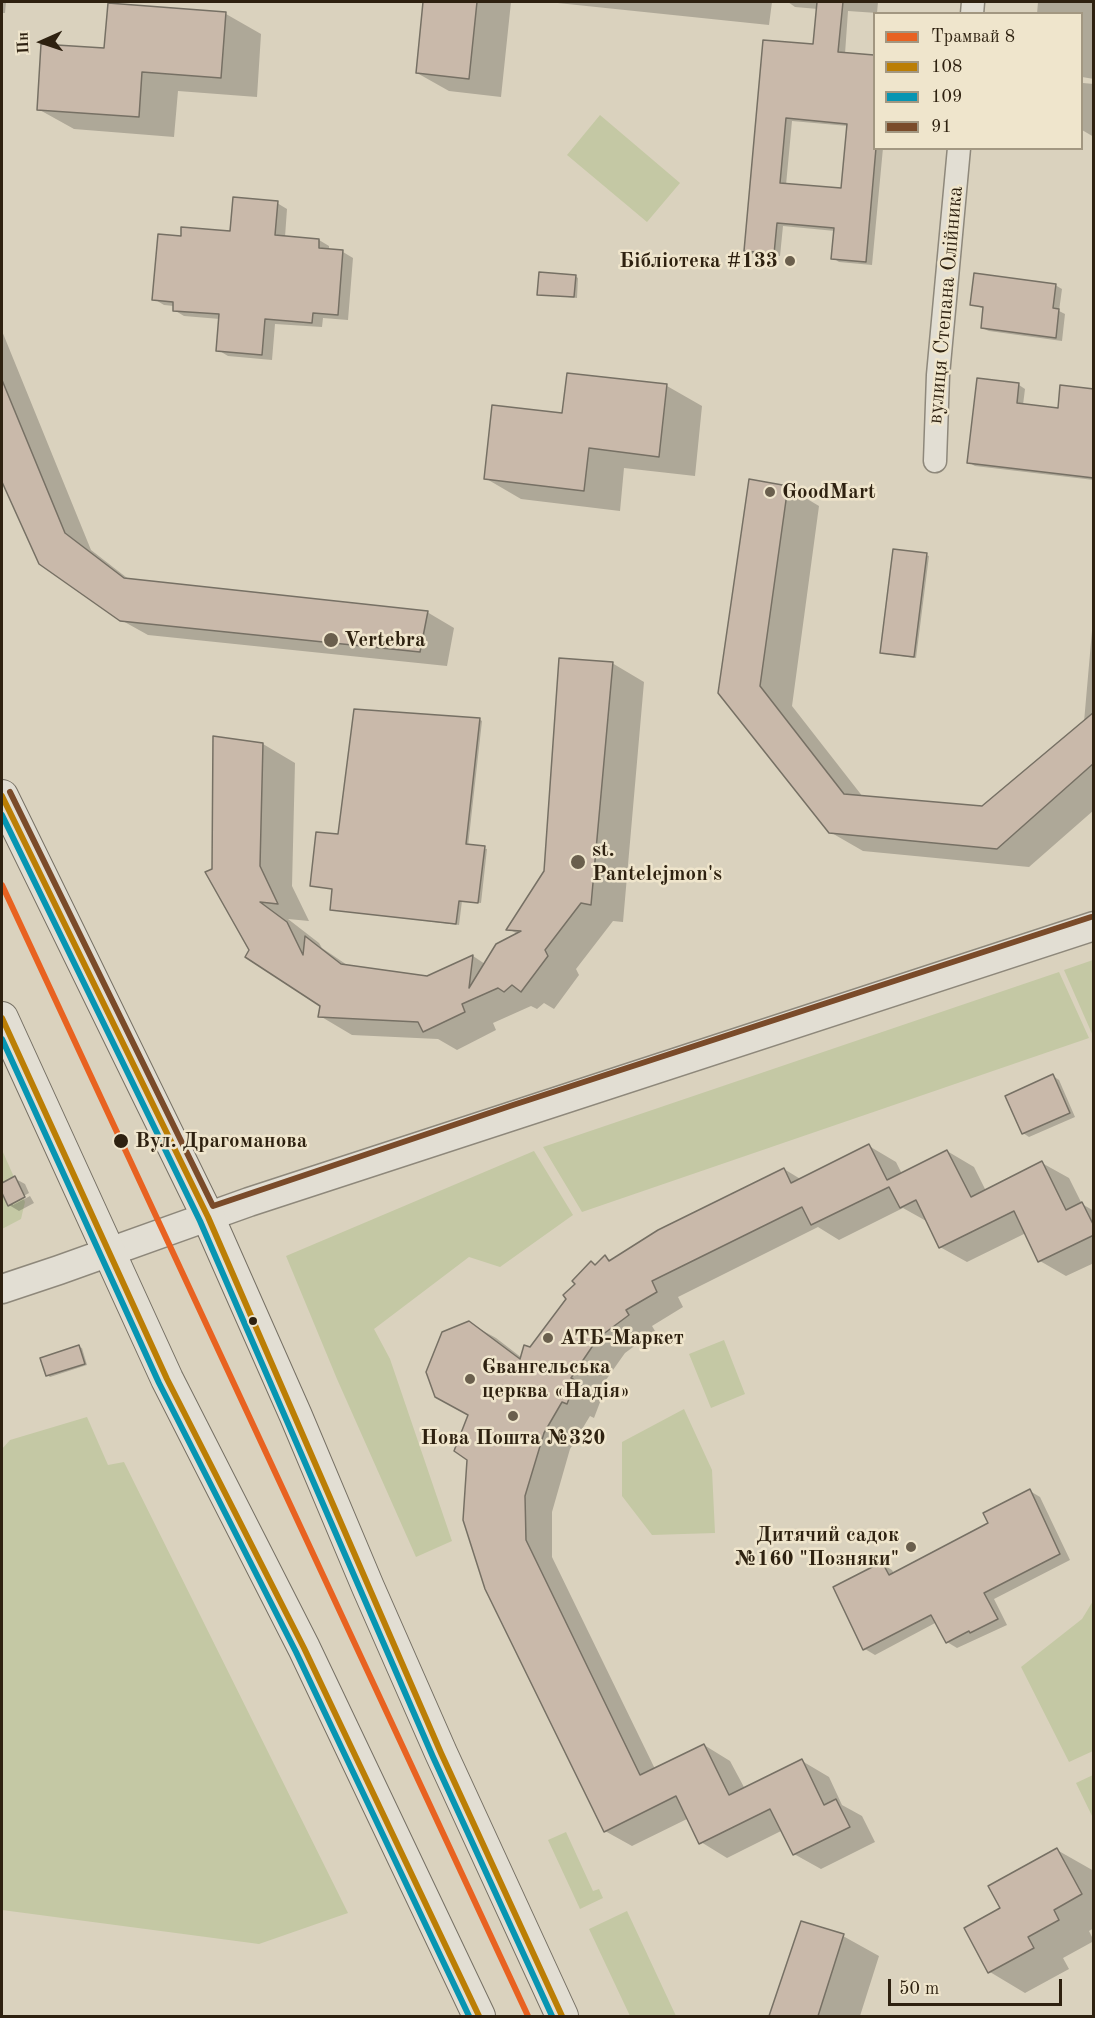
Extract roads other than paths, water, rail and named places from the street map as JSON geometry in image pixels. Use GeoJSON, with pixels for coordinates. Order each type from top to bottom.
{"type":"FeatureCollection","features":[{"type":"Feature","properties":{"kind":"main road"},"geometry":{"type":"LineString","coordinates":[[2,796],[208,1217],[441,1753],[562,2016]]}},
{"type":"Feature","properties":{"kind":"main road"},"geometry":{"type":"LineString","coordinates":[[2,1018],[167,1379],[304,1648],[479,2016]]}},
{"type":"Feature","properties":{"kind":"street","name":"вулиця Степана Олійника"},"geometry":{"type":"LineString","coordinates":[[935,461],[938,375],[959,150]]}},
{"type":"Feature","properties":{"kind":"street"},"geometry":{"type":"LineString","coordinates":[[2,1289],[505,1117],[1094,926]]}},
{"type":"Feature","properties":{"kind":"tram line","name":"8"},"geometry":{"type":"LineString","coordinates":[[2,885],[528,2016]]}},
{"type":"Feature","properties":{"kind":"place","name":"Бібліотека #133"},"geometry":{"type":"Point","coordinates":[790,261]}},
{"type":"Feature","properties":{"kind":"place","name":"GoodMart"},"geometry":{"type":"Point","coordinates":[770,492]}},
{"type":"Feature","properties":{"kind":"place","name":"Vertebra"},"geometry":{"type":"Point","coordinates":[331,640]}},
{"type":"Feature","properties":{"kind":"place","name":"st. Pantelejmon's"},"geometry":{"type":"Point","coordinates":[578,862]}},
{"type":"Feature","properties":{"kind":"place","name":"Вул. Драгоманова"},"geometry":{"type":"Point","coordinates":[121,1141]}},
{"type":"Feature","properties":{"kind":"place","name":"АТБ-Маркет"},"geometry":{"type":"Point","coordinates":[548,1338]}},
{"type":"Feature","properties":{"kind":"place","name":"Євангельська церква «Надія»"},"geometry":{"type":"Point","coordinates":[470,1379]}},
{"type":"Feature","properties":{"kind":"place","name":"Нова Пошта №320"},"geometry":{"type":"Point","coordinates":[513,1416]}},
{"type":"Feature","properties":{"kind":"place","name":"Дитячий садок №160 \"Позняки\""},"geometry":{"type":"Point","coordinates":[911,1547]}}]}
